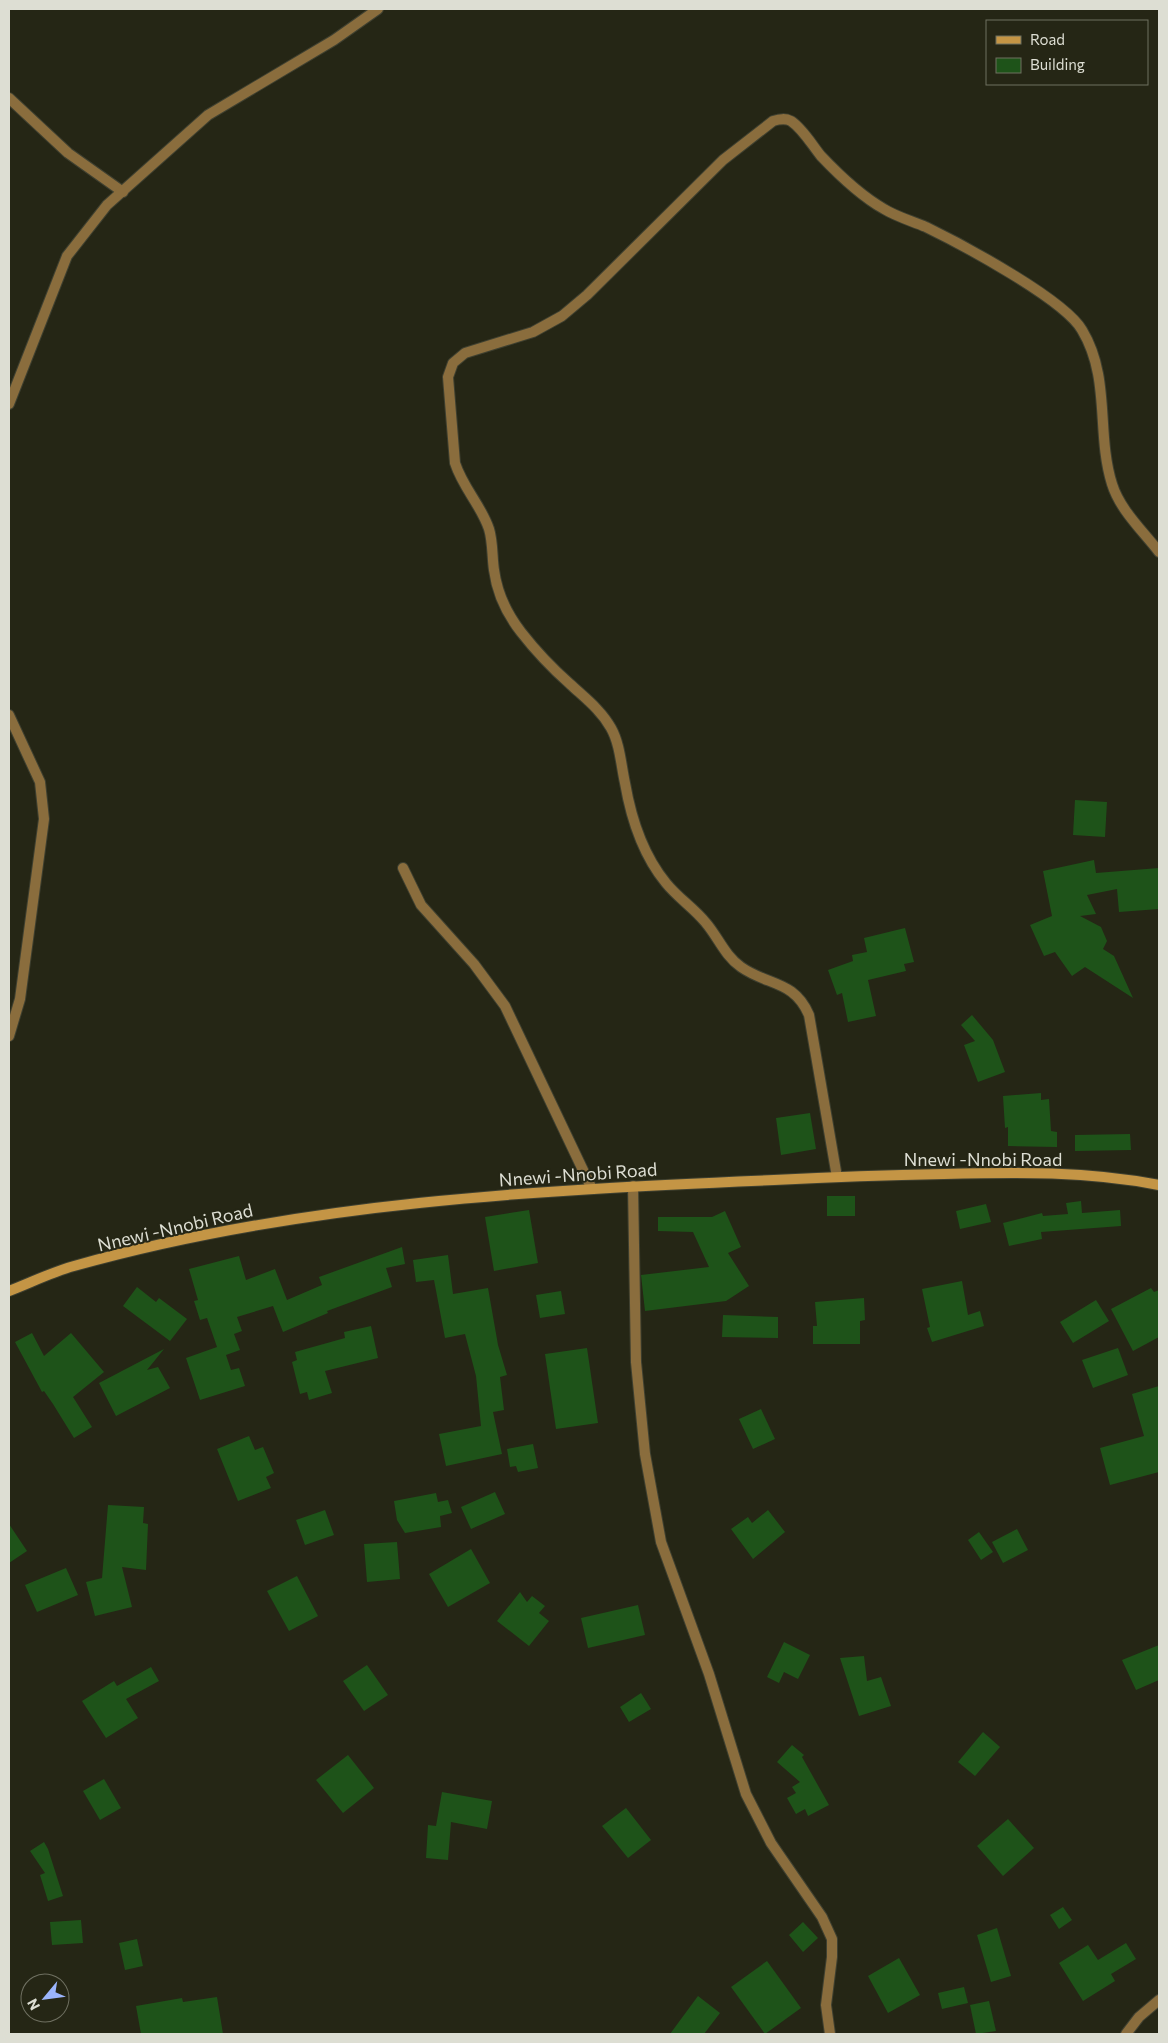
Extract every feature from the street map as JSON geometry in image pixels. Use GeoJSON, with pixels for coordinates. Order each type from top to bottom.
{"type":"FeatureCollection","features":[{"type":"Feature","properties":{"kind":"main road","name":"Nnewi -Nnobi Road"},"geometry":{"type":"LineString","coordinates":[[9,1291],[72,1266],[277,1221],[390,1205],[634,1186],[837,1177],[1038,1172],[1135,1180],[1159,1185]]}},
{"type":"Feature","properties":{"kind":"street"},"geometry":{"type":"LineString","coordinates":[[9,404],[67,256],[107,205],[208,115],[334,40],[378,9]]}},
{"type":"Feature","properties":{"kind":"street"},"geometry":{"type":"LineString","coordinates":[[9,98],[68,154],[123,192]]}},
{"type":"Feature","properties":{"kind":"street"},"geometry":{"type":"LineString","coordinates":[[837,1177],[809,1015],[802,1000],[784,986],[741,967],[727,954],[706,923],[658,873],[645,851],[627,796],[618,746],[612,729],[602,714],[569,684],[521,632],[504,606],[496,579],[490,531],[480,507],[470,496],[459,476],[455,463],[448,378],[453,363],[465,353],[533,332],[562,316],[587,296],[723,160],[773,121],[783,118],[792,122],[822,157],[853,186],[884,210],[926,227],[983,258],[1053,301],[1081,327],[1094,350],[1101,386],[1108,465],[1112,485],[1122,504],[1159,552]]}},
{"type":"Feature","properties":{"kind":"street"},"geometry":{"type":"LineString","coordinates":[[9,715],[40,782],[44,819],[20,999],[9,1036]]}},
{"type":"Feature","properties":{"kind":"street"},"geometry":{"type":"LineString","coordinates":[[404,868],[421,905],[474,964],[505,1006],[592,1189]]}},
{"type":"Feature","properties":{"kind":"street"},"geometry":{"type":"LineString","coordinates":[[634,1186],[636,1362],[645,1454],[661,1542],[709,1674],[746,1794],[771,1843],[822,1917],[832,1939],[832,1957],[826,2006],[830,2034]]}},
{"type":"Feature","properties":{"kind":"street"},"geometry":{"type":"LineString","coordinates":[[1126,2034],[1139,2017],[1159,2000]]}},
{"type":"Feature","properties":{"kind":"building"},"geometry":{"type":"Polygon","coordinates":[[[1075,800],[1107,802],[1105,837],[1073,835],[1075,800]]]}},
{"type":"Feature","properties":{"kind":"building"},"geometry":{"type":"Polygon","coordinates":[[[1094,860],[1096,873],[1159,868],[1159,909],[1119,912],[1117,889],[1087,895],[1096,914],[1080,916],[1101,927],[1107,941],[1103,949],[1114,956],[1133,998],[1085,967],[1072,976],[1055,952],[1044,956],[1030,925],[1052,916],[1043,871],[1094,860]]]}},
{"type":"Feature","properties":{"kind":"building"},"geometry":{"type":"Polygon","coordinates":[[[905,928],[914,962],[904,964],[906,971],[868,980],[876,1016],[848,1022],[842,993],[837,995],[828,970],[853,961],[852,955],[867,952],[864,938],[905,928]]]}},
{"type":"Feature","properties":{"kind":"building"},"geometry":{"type":"Polygon","coordinates":[[[972,1015],[993,1040],[1005,1072],[978,1082],[964,1045],[975,1041],[961,1025],[972,1015]]]}},
{"type":"Feature","properties":{"kind":"building"},"geometry":{"type":"Polygon","coordinates":[[[1041,1093],[1041,1100],[1049,1099],[1051,1131],[1057,1132],[1057,1147],[1008,1146],[1008,1127],[1005,1128],[1003,1096],[1041,1093]]]}},
{"type":"Feature","properties":{"kind":"building"},"geometry":{"type":"Polygon","coordinates":[[[810,1113],[816,1149],[781,1155],[776,1118],[810,1113]]]}},
{"type":"Feature","properties":{"kind":"building"},"geometry":{"type":"Polygon","coordinates":[[[1130,1134],[1131,1150],[1075,1151],[1075,1135],[1130,1134]]]}},
{"type":"Feature","properties":{"kind":"building"},"geometry":{"type":"Polygon","coordinates":[[[827,1196],[855,1196],[855,1216],[827,1216],[827,1196]]]}},
{"type":"Feature","properties":{"kind":"building"},"geometry":{"type":"Polygon","coordinates":[[[1081,1201],[1082,1213],[1120,1210],[1121,1226],[1041,1232],[1042,1239],[1009,1246],[1003,1223],[1042,1213],[1043,1216],[1068,1214],[1066,1203],[1081,1201]]]}},
{"type":"Feature","properties":{"kind":"building"},"geometry":{"type":"Polygon","coordinates":[[[986,1204],[991,1222],[960,1229],[956,1211],[986,1204]]]}},
{"type":"Feature","properties":{"kind":"building"},"geometry":{"type":"Polygon","coordinates":[[[529,1210],[538,1263],[494,1271],[485,1217],[529,1210]]]}},
{"type":"Feature","properties":{"kind":"building"},"geometry":{"type":"Polygon","coordinates":[[[725,1211],[741,1247],[728,1253],[749,1286],[726,1301],[645,1311],[641,1275],[709,1267],[693,1232],[658,1231],[658,1217],[712,1217],[725,1211]]]}},
{"type":"Feature","properties":{"kind":"building"},"geometry":{"type":"Polygon","coordinates":[[[402,1247],[405,1264],[386,1268],[392,1287],[327,1311],[328,1313],[283,1332],[273,1306],[237,1317],[242,1331],[234,1334],[240,1350],[226,1355],[231,1370],[239,1368],[245,1386],[200,1400],[186,1358],[217,1347],[207,1318],[200,1320],[194,1301],[198,1300],[189,1269],[239,1256],[246,1280],[275,1269],[287,1300],[322,1285],[319,1277],[402,1247]]]}},
{"type":"Feature","properties":{"kind":"building"},"geometry":{"type":"Polygon","coordinates":[[[448,1255],[453,1294],[488,1288],[498,1345],[507,1375],[500,1377],[504,1410],[493,1412],[502,1454],[446,1466],[439,1434],[481,1426],[476,1376],[465,1334],[445,1338],[434,1280],[416,1282],[413,1260],[448,1255]]]}},
{"type":"Feature","properties":{"kind":"building"},"geometry":{"type":"Polygon","coordinates":[[[962,1281],[968,1315],[980,1311],[984,1326],[932,1342],[927,1328],[930,1327],[922,1289],[962,1281]]]}},
{"type":"Feature","properties":{"kind":"building"},"geometry":{"type":"Polygon","coordinates":[[[137,1287],[156,1302],[159,1298],[187,1319],[170,1341],[123,1306],[137,1287]]]}},
{"type":"Feature","properties":{"kind":"building"},"geometry":{"type":"Polygon","coordinates":[[[1151,1288],[1154,1292],[1159,1290],[1159,1337],[1133,1351],[1111,1309],[1151,1288]]]}},
{"type":"Feature","properties":{"kind":"building"},"geometry":{"type":"Polygon","coordinates":[[[561,1291],[565,1314],[540,1318],[536,1295],[561,1291]]]}},
{"type":"Feature","properties":{"kind":"building"},"geometry":{"type":"Polygon","coordinates":[[[864,1298],[865,1320],[860,1321],[860,1344],[813,1344],[813,1326],[817,1326],[815,1302],[864,1298]]]}},
{"type":"Feature","properties":{"kind":"building"},"geometry":{"type":"Polygon","coordinates":[[[1096,1300],[1109,1321],[1073,1343],[1060,1322],[1096,1300]]]}},
{"type":"Feature","properties":{"kind":"building"},"geometry":{"type":"Polygon","coordinates":[[[723,1315],[778,1317],[778,1338],[722,1337],[723,1315]]]}},
{"type":"Feature","properties":{"kind":"building"},"geometry":{"type":"Polygon","coordinates":[[[371,1326],[378,1358],[325,1371],[332,1393],[309,1400],[307,1392],[300,1394],[292,1362],[297,1360],[295,1352],[345,1338],[344,1332],[371,1326]]]}},
{"type":"Feature","properties":{"kind":"building"},"geometry":{"type":"Polygon","coordinates":[[[32,1333],[44,1356],[71,1333],[104,1372],[73,1397],[92,1427],[74,1438],[44,1391],[42,1392],[15,1342],[32,1333]]]}},
{"type":"Feature","properties":{"kind":"building"},"geometry":{"type":"Polygon","coordinates":[[[587,1348],[598,1423],[556,1429],[545,1354],[587,1348]]]}},
{"type":"Feature","properties":{"kind":"building"},"geometry":{"type":"Polygon","coordinates":[[[1118,1348],[1128,1375],[1093,1388],[1082,1360],[1118,1348]]]}},
{"type":"Feature","properties":{"kind":"building"},"geometry":{"type":"Polygon","coordinates":[[[164,1349],[147,1370],[158,1367],[170,1388],[116,1416],[99,1383],[164,1349]]]}},
{"type":"Feature","properties":{"kind":"building"},"geometry":{"type":"Polygon","coordinates":[[[1159,1386],[1159,1472],[1110,1485],[1100,1448],[1144,1436],[1132,1394],[1159,1386]]]}},
{"type":"Feature","properties":{"kind":"building"},"geometry":{"type":"Polygon","coordinates":[[[761,1409],[775,1439],[753,1449],[739,1419],[761,1409]]]}},
{"type":"Feature","properties":{"kind":"building"},"geometry":{"type":"Polygon","coordinates":[[[249,1436],[255,1450],[263,1447],[274,1473],[266,1477],[271,1488],[238,1501],[217,1449],[249,1436]]]}},
{"type":"Feature","properties":{"kind":"building"},"geometry":{"type":"Polygon","coordinates":[[[533,1444],[538,1468],[518,1472],[516,1466],[510,1467],[507,1449],[533,1444]]]}},
{"type":"Feature","properties":{"kind":"building"},"geometry":{"type":"Polygon","coordinates":[[[495,1492],[505,1514],[471,1529],[461,1507],[495,1492]]]}},
{"type":"Feature","properties":{"kind":"building"},"geometry":{"type":"Polygon","coordinates":[[[436,1493],[438,1502],[448,1500],[452,1513],[440,1516],[441,1527],[405,1533],[397,1520],[394,1501],[436,1493]]]}},
{"type":"Feature","properties":{"kind":"building"},"geometry":{"type":"Polygon","coordinates":[[[108,1505],[144,1507],[143,1523],[148,1524],[146,1570],[122,1567],[132,1607],[95,1616],[86,1582],[102,1578],[108,1505]]]}},
{"type":"Feature","properties":{"kind":"building"},"geometry":{"type":"Polygon","coordinates":[[[325,1510],[334,1535],[305,1545],[296,1520],[325,1510]]]}},
{"type":"Feature","properties":{"kind":"building"},"geometry":{"type":"Polygon","coordinates":[[[768,1510],[785,1532],[753,1559],[731,1529],[748,1517],[752,1523],[768,1510]]]}},
{"type":"Feature","properties":{"kind":"building"},"geometry":{"type":"Polygon","coordinates":[[[9,1524],[27,1551],[9,1563],[9,1524]]]}},
{"type":"Feature","properties":{"kind":"building"},"geometry":{"type":"Polygon","coordinates":[[[1017,1529],[1028,1550],[1003,1563],[992,1542],[1017,1529]]]}},
{"type":"Feature","properties":{"kind":"building"},"geometry":{"type":"Polygon","coordinates":[[[979,1532],[993,1552],[981,1560],[968,1540],[979,1532]]]}},
{"type":"Feature","properties":{"kind":"building"},"geometry":{"type":"Polygon","coordinates":[[[397,1542],[400,1579],[367,1582],[364,1544],[397,1542]]]}},
{"type":"Feature","properties":{"kind":"building"},"geometry":{"type":"Polygon","coordinates":[[[471,1549],[490,1583],[448,1607],[429,1574],[471,1549]]]}},
{"type":"Feature","properties":{"kind":"building"},"geometry":{"type":"Polygon","coordinates":[[[66,1568],[78,1595],[37,1612],[25,1585],[66,1568]]]}},
{"type":"Feature","properties":{"kind":"building"},"geometry":{"type":"Polygon","coordinates":[[[297,1576],[318,1616],[289,1631],[267,1591],[297,1576]]]}},
{"type":"Feature","properties":{"kind":"building"},"geometry":{"type":"Polygon","coordinates":[[[520,1592],[527,1602],[532,1596],[545,1606],[539,1613],[549,1621],[529,1646],[497,1621],[520,1592]]]}},
{"type":"Feature","properties":{"kind":"building"},"geometry":{"type":"Polygon","coordinates":[[[638,1605],[645,1635],[588,1648],[581,1618],[638,1605]]]}},
{"type":"Feature","properties":{"kind":"building"},"geometry":{"type":"Polygon","coordinates":[[[784,1642],[810,1655],[798,1679],[784,1672],[779,1683],[767,1677],[784,1642]]]}},
{"type":"Feature","properties":{"kind":"building"},"geometry":{"type":"Polygon","coordinates":[[[1159,1645],[1159,1680],[1136,1690],[1122,1660],[1159,1645]]]}},
{"type":"Feature","properties":{"kind":"building"},"geometry":{"type":"Polygon","coordinates":[[[864,1656],[867,1681],[881,1677],[891,1706],[859,1716],[840,1658],[864,1656]]]}},
{"type":"Feature","properties":{"kind":"building"},"geometry":{"type":"Polygon","coordinates":[[[367,1665],[388,1695],[364,1711],[343,1681],[367,1665]]]}},
{"type":"Feature","properties":{"kind":"building"},"geometry":{"type":"Polygon","coordinates":[[[151,1667],[159,1681],[126,1699],[138,1718],[106,1738],[82,1701],[114,1681],[117,1686],[151,1667]]]}},
{"type":"Feature","properties":{"kind":"building"},"geometry":{"type":"Polygon","coordinates":[[[641,1693],[651,1709],[629,1722],[620,1707],[641,1693]]]}},
{"type":"Feature","properties":{"kind":"building"},"geometry":{"type":"Polygon","coordinates":[[[983,1732],[1000,1747],[975,1776],[958,1762],[983,1732]]]}},
{"type":"Feature","properties":{"kind":"building"},"geometry":{"type":"Polygon","coordinates":[[[792,1745],[804,1755],[802,1757],[829,1805],[808,1816],[805,1809],[796,1814],[787,1798],[796,1793],[792,1787],[800,1782],[777,1762],[792,1745]]]}},
{"type":"Feature","properties":{"kind":"building"},"geometry":{"type":"Polygon","coordinates":[[[348,1755],[374,1788],[343,1813],[316,1780],[348,1755]]]}},
{"type":"Feature","properties":{"kind":"building"},"geometry":{"type":"Polygon","coordinates":[[[104,1779],[121,1808],[100,1820],[83,1791],[104,1779]]]}},
{"type":"Feature","properties":{"kind":"building"},"geometry":{"type":"Polygon","coordinates":[[[442,1792],[492,1801],[487,1829],[451,1822],[448,1860],[426,1858],[428,1825],[436,1826],[442,1792]]]}},
{"type":"Feature","properties":{"kind":"building"},"geometry":{"type":"Polygon","coordinates":[[[626,1808],[651,1840],[628,1858],[602,1826],[626,1808]]]}},
{"type":"Feature","properties":{"kind":"building"},"geometry":{"type":"Polygon","coordinates":[[[1008,1819],[1034,1848],[1003,1876],[977,1846],[1008,1819]]]}},
{"type":"Feature","properties":{"kind":"building"},"geometry":{"type":"Polygon","coordinates":[[[44,1842],[63,1896],[48,1901],[40,1875],[45,1873],[30,1851],[44,1842]]]}},
{"type":"Feature","properties":{"kind":"building"},"geometry":{"type":"Polygon","coordinates":[[[1063,1907],[1072,1920],[1059,1929],[1050,1915],[1063,1907]]]}},
{"type":"Feature","properties":{"kind":"building"},"geometry":{"type":"Polygon","coordinates":[[[81,1920],[83,1943],[52,1945],[50,1922],[81,1920]]]}},
{"type":"Feature","properties":{"kind":"building"},"geometry":{"type":"Polygon","coordinates":[[[803,1922],[818,1938],[803,1952],[789,1935],[803,1922]]]}},
{"type":"Feature","properties":{"kind":"building"},"geometry":{"type":"Polygon","coordinates":[[[997,1928],[1011,1976],[991,1982],[977,1935],[997,1928]]]}},
{"type":"Feature","properties":{"kind":"building"},"geometry":{"type":"Polygon","coordinates":[[[137,1939],[143,1966],[125,1970],[119,1943],[137,1939]]]}},
{"type":"Feature","properties":{"kind":"building"},"geometry":{"type":"Polygon","coordinates":[[[1126,1943],[1136,1959],[1111,1974],[1115,1981],[1083,2001],[1059,1963],[1088,1945],[1098,1960],[1126,1943]]]}},
{"type":"Feature","properties":{"kind":"building"},"geometry":{"type":"Polygon","coordinates":[[[899,1958],[920,1995],[888,2013],[868,1976],[899,1958]]]}},
{"type":"Feature","properties":{"kind":"building"},"geometry":{"type":"Polygon","coordinates":[[[767,1961],[801,2008],[765,2034],[731,1987],[767,1961]]]}},
{"type":"Feature","properties":{"kind":"building"},"geometry":{"type":"Polygon","coordinates":[[[964,1987],[968,2003],[942,2009],[938,1993],[964,1987]]]}},
{"type":"Feature","properties":{"kind":"building"},"geometry":{"type":"Polygon","coordinates":[[[698,1996],[720,2013],[704,2034],[670,2034],[698,1996]]]}},
{"type":"Feature","properties":{"kind":"building"},"geometry":{"type":"Polygon","coordinates":[[[217,1997],[223,2034],[141,2034],[136,2006],[182,1998],[183,2002],[217,1997]]]}},
{"type":"Feature","properties":{"kind":"building"},"geometry":{"type":"Polygon","coordinates":[[[989,2001],[996,2031],[976,2034],[970,2005],[989,2001]]]}}]}
